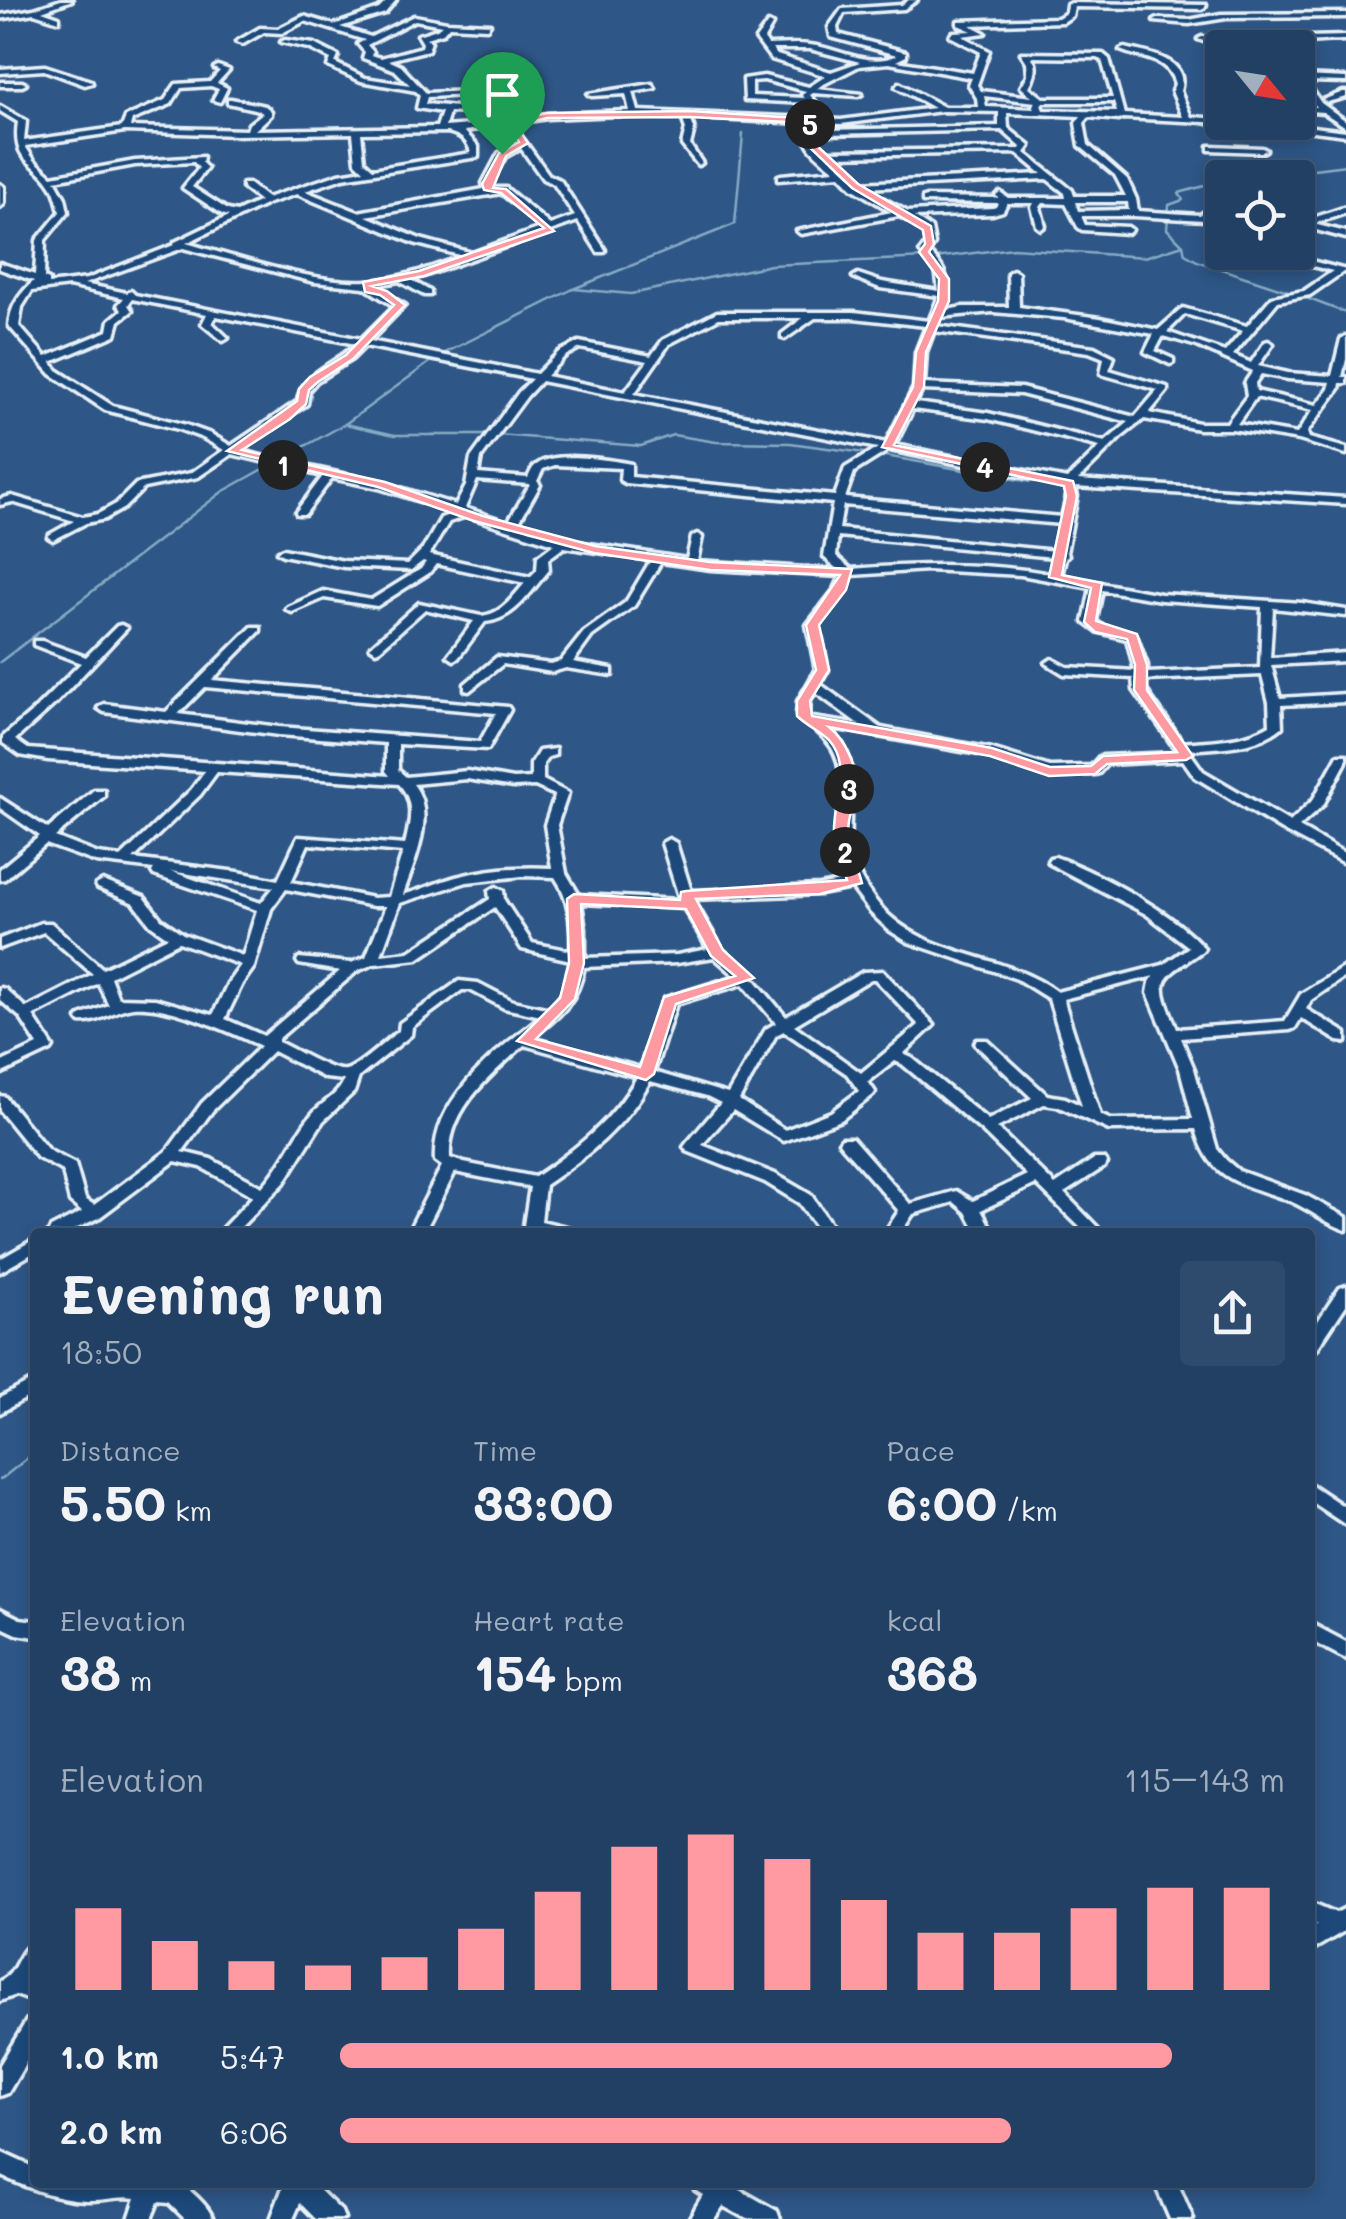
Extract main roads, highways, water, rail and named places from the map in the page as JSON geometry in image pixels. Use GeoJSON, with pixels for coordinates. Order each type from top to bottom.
{"type":"FeatureCollection","features":[{"type":"Feature","properties":{"kind":"waterway"},"geometry":{"type":"LineString","coordinates":[[439,356],[573,289],[735,224],[743,134]]}},
{"type":"Feature","properties":{"kind":"waterway"},"geometry":{"type":"LineString","coordinates":[[1315,169],[1346,165]]}},
{"type":"Feature","properties":{"kind":"waterway"},"geometry":{"type":"LineString","coordinates":[[1183,245],[1167,229],[1169,205],[1183,200],[1179,193],[1205,186]]}},
{"type":"Feature","properties":{"kind":"waterway"},"geometry":{"type":"LineString","coordinates":[[935,258],[1013,248],[1145,257],[1183,245]]}},
{"type":"Feature","properties":{"kind":"waterway"},"geometry":{"type":"LineString","coordinates":[[1183,245],[1185,254],[1197,261],[1294,293]]}},
{"type":"Feature","properties":{"kind":"waterway"},"geometry":{"type":"LineString","coordinates":[[574,289],[631,294],[771,265],[927,258]]}},
{"type":"Feature","properties":{"kind":"waterway"},"geometry":{"type":"LineString","coordinates":[[1301,296],[1346,313]]}},
{"type":"Feature","properties":{"kind":"waterway"},"geometry":{"type":"LineString","coordinates":[[345,424],[433,360]]}},
{"type":"Feature","properties":{"kind":"waterway"},"geometry":{"type":"LineString","coordinates":[[0,662],[222,492],[345,424]]}},
{"type":"Feature","properties":{"kind":"waterway"},"geometry":{"type":"LineString","coordinates":[[345,424],[395,435],[490,435]]}},
{"type":"Feature","properties":{"kind":"waterway"},"geometry":{"type":"LineString","coordinates":[[498,435],[641,446],[673,435],[716,442],[790,443],[872,454]]}},
{"type":"Feature","properties":{"kind":"waterway"},"geometry":{"type":"LineString","coordinates":[[880,455],[1031,482]]}},
{"type":"Feature","properties":{"kind":"waterway"},"geometry":{"type":"LineString","coordinates":[[0,1480],[30,1456]]}}]}
